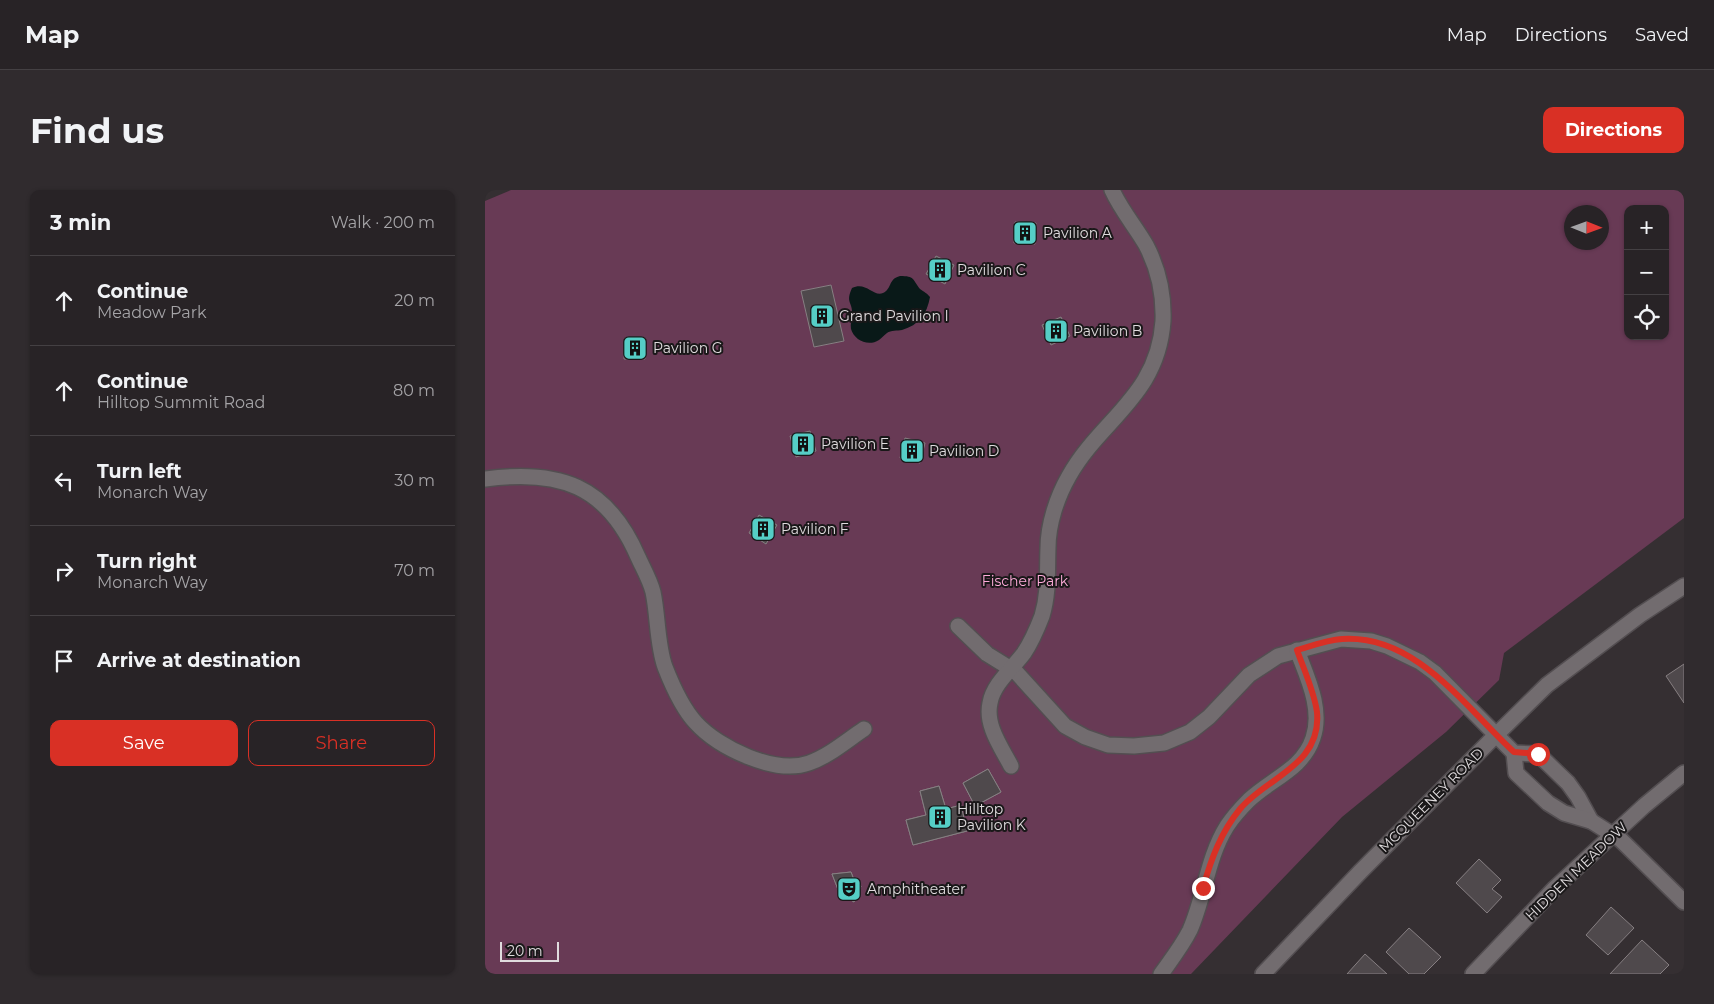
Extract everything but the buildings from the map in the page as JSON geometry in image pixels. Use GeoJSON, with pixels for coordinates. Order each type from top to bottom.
{"type":"FeatureCollection","features":[{"type":"Feature","properties":{"kind":"street"},"geometry":{"type":"LineString","coordinates":[[1011,766],[995,736],[989,712],[990,702],[994,692],[1030,644],[1042,614],[1048,591],[1048,547],[1051,524],[1057,502],[1086,451],[1146,380],[1155,360],[1160,340],[1163,321],[1162,300],[1155,264],[1146,245],[1112,190]]}},
{"type":"Feature","properties":{"kind":"street"},"geometry":{"type":"LineString","coordinates":[[485,479],[510,476],[544,477],[578,486],[595,497],[611,513],[630,539],[653,590],[665,666],[680,701],[695,723],[730,748],[755,760],[774,765],[808,763],[831,751],[864,729]]}},
{"type":"Feature","properties":{"kind":"street","name":"MCQUEENEY ROAD"},"geometry":{"type":"LineString","coordinates":[[1263,974],[1360,872],[1496,735],[1555,680],[1640,615],[1684,586]]}},
{"type":"Feature","properties":{"kind":"street"},"geometry":{"type":"LineString","coordinates":[[957,626],[987,654],[1011,669],[1065,726],[1085,737],[1108,745],[1134,746],[1164,743],[1190,732],[1209,717],[1249,675],[1278,656],[1341,639],[1371,641],[1387,646],[1420,662],[1435,673],[1514,752],[1538,754],[1579,797],[1591,821]]}},
{"type":"Feature","properties":{"kind":"street"},"geometry":{"type":"LineString","coordinates":[[1161,974],[1190,929],[1198,908],[1209,866],[1227,827],[1249,799],[1294,767],[1303,758],[1313,738],[1317,712],[1297,650]]}},
{"type":"Feature","properties":{"kind":"street"},"geometry":{"type":"LineString","coordinates":[[1514,752],[1516,773],[1547,803],[1564,813],[1591,821],[1621,840],[1684,902]]}},
{"type":"Feature","properties":{"kind":"street","name":"HIDDEN MEADOW"},"geometry":{"type":"LineString","coordinates":[[1473,974],[1555,888],[1644,806],[1684,773]]}},
{"type":"Feature","properties":{"kind":"green space","name":"Fischer Park"},"geometry":{"type":"Polygon","coordinates":[[[511,190],[1684,190],[1684,518],[1504,653],[1499,680],[1446,732],[1342,817],[1191,974],[485,974],[485,201],[511,190]]]}},
{"type":"Feature","properties":{"kind":"shaded area"},"geometry":{"type":"Polygon","coordinates":[[[896,277],[911,277],[920,289],[930,297],[924,314],[918,322],[908,328],[889,332],[875,342],[870,343],[858,339],[851,327],[852,310],[849,297],[852,288],[861,286],[879,294],[883,293],[896,277]]]}},
{"type":"Feature","properties":{"kind":"place","name":"Pavilion A"},"geometry":{"type":"Point","coordinates":[1025,233]}},
{"type":"Feature","properties":{"kind":"place","name":"Pavilion C"},"geometry":{"type":"Point","coordinates":[940,270]}},
{"type":"Feature","properties":{"kind":"place","name":"Grand Pavilion I"},"geometry":{"type":"Point","coordinates":[822,316]}},
{"type":"Feature","properties":{"kind":"place","name":"Pavilion B"},"geometry":{"type":"Point","coordinates":[1056,331]}},
{"type":"Feature","properties":{"kind":"place","name":"Pavilion G"},"geometry":{"type":"Point","coordinates":[635,348]}},
{"type":"Feature","properties":{"kind":"place","name":"Pavilion E"},"geometry":{"type":"Point","coordinates":[803,444]}},
{"type":"Feature","properties":{"kind":"place","name":"Pavilion D"},"geometry":{"type":"Point","coordinates":[912,451]}},
{"type":"Feature","properties":{"kind":"place","name":"Pavilion F"},"geometry":{"type":"Point","coordinates":[763,529]}},
{"type":"Feature","properties":{"kind":"place","name":"Hilltop Pavilion K"},"geometry":{"type":"Point","coordinates":[940,817]}},
{"type":"Feature","properties":{"kind":"place","name":"Amphitheater"},"geometry":{"type":"Point","coordinates":[849,889]}},
{"type":"Feature","properties":{"kind":"route"},"geometry":{"type":"LineString","coordinates":[[1203,888],[1217,845],[1227,827],[1249,799],[1294,767],[1303,758],[1313,738],[1317,712],[1297,650],[1341,639],[1371,641],[1387,646],[1420,662],[1435,673],[1514,752],[1538,754]]}}]}
